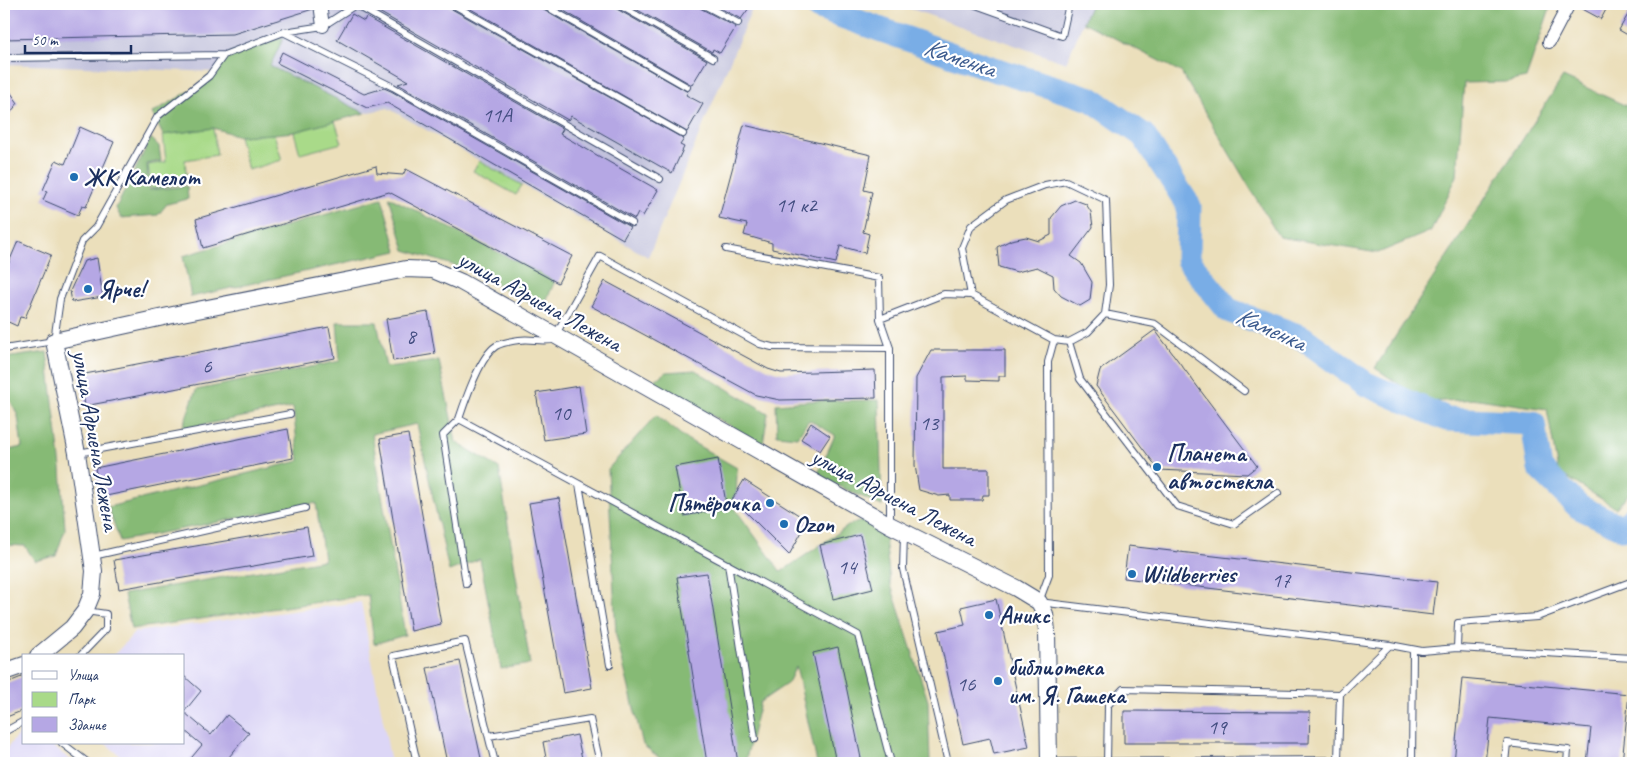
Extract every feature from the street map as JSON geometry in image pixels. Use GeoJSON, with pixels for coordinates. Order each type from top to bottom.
{"type":"FeatureCollection","features":[{"type":"Feature","properties":{"kind":"street"},"geometry":{"type":"LineString","coordinates":[[320,4],[324,26]]}},
{"type":"Feature","properties":{"kind":"street"},"geometry":{"type":"LineString","coordinates":[[1549,42],[1569,4]]}},
{"type":"Feature","properties":{"kind":"street","name":"улица Адриена Лежена"},"geometry":{"type":"LineString","coordinates":[[40,654],[72,628],[85,611],[92,594],[93,556],[77,453],[54,341],[182,313],[406,270],[433,270],[461,282],[898,528],[1039,602]]}},
{"type":"Feature","properties":{"kind":"street"},"geometry":{"type":"LineString","coordinates":[[1039,602],[1045,614],[1047,631],[1049,762]]}},
{"type":"Feature","properties":{"kind":"street"},"geometry":{"type":"LineString","coordinates":[[4,672],[22,666]]}},
{"type":"Feature","properties":{"kind":"lane"},"geometry":{"type":"LineString","coordinates":[[4,58],[224,55],[284,32],[324,26],[356,4],[660,180]]}},
{"type":"Feature","properties":{"kind":"lane"},"geometry":{"type":"LineString","coordinates":[[452,4],[683,134]]}},
{"type":"Feature","properties":{"kind":"lane"},"geometry":{"type":"LineString","coordinates":[[542,4],[687,87]]}},
{"type":"Feature","properties":{"kind":"lane"},"geometry":{"type":"LineString","coordinates":[[616,4],[713,58]]}},
{"type":"Feature","properties":{"kind":"lane"},"geometry":{"type":"LineString","coordinates":[[702,4],[738,23]]}},
{"type":"Feature","properties":{"kind":"lane"},"geometry":{"type":"LineString","coordinates":[[973,4],[1062,36],[1069,4]]}},
{"type":"Feature","properties":{"kind":"lane"},"geometry":{"type":"LineString","coordinates":[[284,32],[393,87],[632,223]]}},
{"type":"Feature","properties":{"kind":"lane"},"geometry":{"type":"LineString","coordinates":[[4,349],[54,341],[60,299],[82,241],[96,227],[158,116],[209,76],[224,55]]}},
{"type":"Feature","properties":{"kind":"lane"},"geometry":{"type":"LineString","coordinates":[[880,319],[944,294],[972,295],[1054,340],[1069,342],[1088,332],[1105,314],[1109,286],[1106,200],[1066,181],[1045,185],[1006,200],[971,226],[962,248],[972,295]]}},
{"type":"Feature","properties":{"kind":"lane"},"geometry":{"type":"LineString","coordinates":[[726,250],[879,278],[880,319],[890,348],[898,528],[903,569],[948,763]]}},
{"type":"Feature","properties":{"kind":"lane"},"geometry":{"type":"LineString","coordinates":[[466,584],[443,435],[459,418],[485,359],[495,346],[520,340],[544,343],[558,337],[600,256],[760,344],[772,347],[890,348]]}},
{"type":"Feature","properties":{"kind":"lane"},"geometry":{"type":"LineString","coordinates":[[1105,314],[1155,324],[1244,391]]}},
{"type":"Feature","properties":{"kind":"lane"},"geometry":{"type":"LineString","coordinates":[[1054,340],[1048,362],[1050,575],[1039,602],[1390,645],[1422,652],[1457,648],[1633,658]]}},
{"type":"Feature","properties":{"kind":"lane"},"geometry":{"type":"LineString","coordinates":[[1069,342],[1080,379],[1177,506],[1234,524],[1278,493]]}},
{"type":"Feature","properties":{"kind":"lane"},"geometry":{"type":"LineString","coordinates":[[77,453],[290,414]]}},
{"type":"Feature","properties":{"kind":"lane"},"geometry":{"type":"LineString","coordinates":[[459,418],[858,636],[891,763]]}},
{"type":"Feature","properties":{"kind":"lane"},"geometry":{"type":"LineString","coordinates":[[579,484],[610,665]]}},
{"type":"Feature","properties":{"kind":"lane"},"geometry":{"type":"LineString","coordinates":[[93,556],[305,508]]}},
{"type":"Feature","properties":{"kind":"lane"},"geometry":{"type":"LineString","coordinates":[[728,564],[755,739]]}},
{"type":"Feature","properties":{"kind":"lane"},"geometry":{"type":"LineString","coordinates":[[1457,648],[1458,623],[1537,618],[1633,581]]}},
{"type":"Feature","properties":{"kind":"lane"},"geometry":{"type":"LineString","coordinates":[[82,654],[106,629],[106,614],[85,611]]}},
{"type":"Feature","properties":{"kind":"lane"},"geometry":{"type":"LineString","coordinates":[[417,763],[393,656],[466,642],[495,763]]}},
{"type":"Feature","properties":{"kind":"lane"},"geometry":{"type":"LineString","coordinates":[[1049,762],[1338,760],[1340,694],[1390,645]]}},
{"type":"Feature","properties":{"kind":"lane"},"geometry":{"type":"LineString","coordinates":[[1412,763],[1413,650]]}},
{"type":"Feature","properties":{"kind":"lane"},"geometry":{"type":"LineString","coordinates":[[1107,763],[1108,705],[1123,689],[1340,694]]}},
{"type":"Feature","properties":{"kind":"lane"},"geometry":{"type":"LineString","coordinates":[[489,736],[590,719],[600,763]]}},
{"type":"Feature","properties":{"kind":"lane"},"geometry":{"type":"LineString","coordinates":[[4,732],[22,722]]}},
{"type":"Feature","properties":{"kind":"lane"},"geometry":{"type":"LineString","coordinates":[[1505,763],[1507,743],[1568,750],[1566,763]]}},
{"type":"Feature","properties":{"kind":"lane"},"geometry":{"type":"LineString","coordinates":[[63,744],[88,763]]}},
{"type":"Feature","properties":{"kind":"shaded area"},"geometry":{"type":"Polygon","coordinates":[[[4,4],[754,4],[648,257],[388,108],[365,113],[270,66],[283,37],[216,72],[4,64],[4,4]]]}},
{"type":"Feature","properties":{"kind":"shaded area"},"geometry":{"type":"Polygon","coordinates":[[[897,4],[1091,4],[1066,63],[897,4]]]}},
{"type":"Feature","properties":{"kind":"shaded area"},"geometry":{"type":"Polygon","coordinates":[[[361,602],[391,763],[129,763],[106,744],[185,744],[185,654],[115,654],[135,632],[361,602]]]}},
{"type":"Feature","properties":{"kind":"shaded area"},"geometry":{"type":"Polygon","coordinates":[[[22,730],[22,744],[49,744],[75,763],[4,763],[4,752],[22,730]]]}},
{"type":"Feature","properties":{"kind":"green space"},"geometry":{"type":"Polygon","coordinates":[[[1091,4],[1549,4],[1550,8],[1526,78],[1505,82],[1464,83],[1457,176],[1431,231],[1378,253],[1279,237],[1181,72],[1083,22],[1091,4]]]}},
{"type":"Feature","properties":{"kind":"green space"},"geometry":{"type":"Polygon","coordinates":[[[284,37],[270,66],[365,113],[294,132],[239,136],[213,128],[163,135],[152,113],[212,78],[231,52],[284,37]]]}},
{"type":"Feature","properties":{"kind":"green space"},"geometry":{"type":"Polygon","coordinates":[[[1563,77],[1633,109],[1633,489],[1616,508],[1558,472],[1547,409],[1478,399],[1426,402],[1375,368],[1563,77]]]}},
{"type":"Feature","properties":{"kind":"green space"},"geometry":{"type":"Polygon","coordinates":[[[335,121],[342,143],[300,154],[294,132],[335,121]]]}},
{"type":"Feature","properties":{"kind":"green space"},"geometry":{"type":"Polygon","coordinates":[[[213,128],[217,155],[185,160],[187,183],[151,189],[148,165],[166,162],[163,135],[213,128]]]}},
{"type":"Feature","properties":{"kind":"green space"},"geometry":{"type":"Polygon","coordinates":[[[274,134],[282,160],[248,170],[239,136],[274,134]]]}},
{"type":"Feature","properties":{"kind":"green space"},"geometry":{"type":"Polygon","coordinates":[[[151,138],[159,146],[161,161],[147,164],[149,190],[187,186],[188,199],[167,204],[158,215],[121,218],[116,208],[151,138]]]}},
{"type":"Feature","properties":{"kind":"green space"},"geometry":{"type":"Polygon","coordinates":[[[479,161],[522,185],[516,195],[473,171],[479,161]]]}},
{"type":"Feature","properties":{"kind":"green space"},"geometry":{"type":"Polygon","coordinates":[[[389,197],[555,281],[542,310],[472,271],[405,250],[389,197]]]}},
{"type":"Feature","properties":{"kind":"green space"},"geometry":{"type":"Polygon","coordinates":[[[382,198],[397,251],[191,297],[183,256],[382,198]]]}},
{"type":"Feature","properties":{"kind":"green space"},"geometry":{"type":"Polygon","coordinates":[[[337,322],[377,322],[386,367],[439,361],[456,442],[499,468],[530,664],[501,669],[480,559],[449,571],[417,424],[372,434],[405,635],[374,644],[368,595],[131,629],[124,594],[324,560],[316,503],[120,541],[108,507],[299,461],[293,407],[182,429],[196,390],[340,361],[337,322]]]}},
{"type":"Feature","properties":{"kind":"green space"},"geometry":{"type":"Polygon","coordinates":[[[47,352],[61,468],[65,529],[56,556],[35,561],[25,546],[4,545],[4,451],[22,447],[18,416],[4,388],[4,358],[47,352]]]}},
{"type":"Feature","properties":{"kind":"green space"},"geometry":{"type":"Polygon","coordinates":[[[695,370],[768,413],[763,444],[652,382],[666,372],[695,370]]]}},
{"type":"Feature","properties":{"kind":"green space"},"geometry":{"type":"Polygon","coordinates":[[[879,400],[882,506],[817,476],[835,435],[809,420],[797,437],[777,435],[776,404],[809,401],[879,400]]]}},
{"type":"Feature","properties":{"kind":"green space"},"geometry":{"type":"Polygon","coordinates":[[[656,415],[685,438],[737,468],[736,510],[781,572],[851,524],[864,521],[885,538],[890,582],[928,701],[930,763],[817,763],[796,666],[788,683],[760,702],[745,763],[666,763],[643,745],[616,635],[608,469],[656,415]]]}},
{"type":"Feature","properties":{"kind":"building"},"geometry":{"type":"Polygon","coordinates":[[[4,4],[312,4],[313,9],[233,34],[4,39],[4,4]]]}},
{"type":"Feature","properties":{"kind":"building"},"geometry":{"type":"Polygon","coordinates":[[[375,4],[447,4],[450,8],[684,139],[680,145],[684,147],[672,173],[571,116],[568,120],[372,8],[375,4]]]}},
{"type":"Feature","properties":{"kind":"building"},"geometry":{"type":"Polygon","coordinates":[[[462,4],[537,4],[540,8],[688,92],[686,95],[703,104],[687,132],[462,4]]]}},
{"type":"Feature","properties":{"kind":"building"},"geometry":{"type":"Polygon","coordinates":[[[552,4],[612,4],[615,8],[707,60],[692,85],[552,4]]]}},
{"type":"Feature","properties":{"kind":"building"},"geometry":{"type":"Polygon","coordinates":[[[627,4],[697,4],[700,8],[736,27],[720,53],[713,49],[712,52],[627,4]]]}},
{"type":"Feature","properties":{"kind":"building"},"geometry":{"type":"Polygon","coordinates":[[[712,4],[752,4],[741,19],[712,4]]]}},
{"type":"Feature","properties":{"kind":"building"},"geometry":{"type":"Polygon","coordinates":[[[1577,4],[1609,4],[1601,19],[1577,6],[1577,4]]]}},
{"type":"Feature","properties":{"kind":"building"},"geometry":{"type":"Polygon","coordinates":[[[1633,6],[1633,38],[1619,30],[1633,6]]]}},
{"type":"Feature","properties":{"kind":"building"},"geometry":{"type":"Polygon","coordinates":[[[352,14],[364,21],[366,17],[563,129],[560,134],[658,190],[643,216],[638,213],[635,219],[398,84],[408,81],[337,40],[352,14]]]}},
{"type":"Feature","properties":{"kind":"building"},"geometry":{"type":"Polygon","coordinates":[[[282,52],[364,94],[384,88],[391,91],[630,227],[623,239],[387,103],[367,108],[277,63],[282,52]]]}},
{"type":"Feature","properties":{"kind":"building"},"geometry":{"type":"Polygon","coordinates":[[[4,83],[18,103],[4,121],[4,83]]]}},
{"type":"Feature","properties":{"kind":"building"},"geometry":{"type":"Polygon","coordinates":[[[744,125],[871,155],[864,190],[872,192],[863,232],[869,234],[865,253],[840,246],[836,263],[772,249],[772,243],[744,235],[747,224],[719,218],[744,125]]]}},
{"type":"Feature","properties":{"kind":"building","name":"ЖК Камелот"},"geometry":{"type":"Polygon","coordinates":[[[80,127],[114,142],[86,207],[82,206],[78,215],[43,200],[47,191],[43,190],[56,160],[65,164],[80,127]]]}},
{"type":"Feature","properties":{"kind":"building"},"geometry":{"type":"Polygon","coordinates":[[[376,166],[377,173],[403,175],[406,169],[572,256],[558,283],[389,192],[203,248],[196,219],[376,166]]]}},
{"type":"Feature","properties":{"kind":"building"},"geometry":{"type":"Polygon","coordinates":[[[1075,200],[1086,204],[1091,212],[1093,227],[1071,256],[1081,263],[1092,282],[1090,300],[1080,306],[1061,296],[1054,288],[1053,275],[1037,267],[1017,272],[999,267],[997,247],[1011,240],[1026,237],[1039,241],[1051,235],[1051,218],[1061,206],[1075,200]]]}},
{"type":"Feature","properties":{"kind":"building"},"geometry":{"type":"Polygon","coordinates":[[[18,241],[51,255],[25,318],[20,317],[17,326],[4,320],[4,274],[18,241]]]}},
{"type":"Feature","properties":{"kind":"building"},"geometry":{"type":"Polygon","coordinates":[[[97,258],[103,297],[72,302],[70,291],[84,261],[97,258]]]}},
{"type":"Feature","properties":{"kind":"building"},"geometry":{"type":"Polygon","coordinates":[[[605,281],[768,369],[781,373],[875,370],[876,398],[780,400],[756,395],[591,306],[605,281]]]}},
{"type":"Feature","properties":{"kind":"building"},"geometry":{"type":"Polygon","coordinates":[[[428,312],[435,354],[393,361],[386,319],[428,312]]]}},
{"type":"Feature","properties":{"kind":"building"},"geometry":{"type":"Polygon","coordinates":[[[329,327],[335,358],[85,406],[80,375],[329,327]]]}},
{"type":"Feature","properties":{"kind":"building"},"geometry":{"type":"Polygon","coordinates":[[[1155,330],[1257,466],[1247,474],[1159,470],[1096,386],[1100,370],[1155,330]]]}},
{"type":"Feature","properties":{"kind":"building"},"geometry":{"type":"Polygon","coordinates":[[[931,350],[1005,350],[1005,376],[999,376],[999,381],[967,380],[967,376],[943,377],[943,469],[989,469],[989,495],[983,495],[982,500],[950,500],[950,495],[939,496],[919,490],[915,465],[916,378],[931,350]]]}},
{"type":"Feature","properties":{"kind":"building"},"geometry":{"type":"Polygon","coordinates":[[[579,386],[586,434],[544,440],[536,393],[579,386]]]}},
{"type":"Feature","properties":{"kind":"building"},"geometry":{"type":"Polygon","coordinates":[[[811,423],[830,436],[820,451],[801,439],[811,423]]]}},
{"type":"Feature","properties":{"kind":"building"},"geometry":{"type":"Polygon","coordinates":[[[288,429],[293,458],[101,497],[95,468],[288,429]]]}},
{"type":"Feature","properties":{"kind":"building"},"geometry":{"type":"Polygon","coordinates":[[[408,434],[441,624],[411,631],[380,439],[408,434]]]}},
{"type":"Feature","properties":{"kind":"building"},"geometry":{"type":"Polygon","coordinates":[[[718,459],[727,508],[684,516],[675,467],[718,459]]]}},
{"type":"Feature","properties":{"kind":"building"},"geometry":{"type":"Polygon","coordinates":[[[744,480],[808,521],[789,555],[740,506],[727,508],[744,480]]]}},
{"type":"Feature","properties":{"kind":"building"},"geometry":{"type":"Polygon","coordinates":[[[559,498],[592,688],[563,693],[529,503],[559,498]]]}},
{"type":"Feature","properties":{"kind":"building"},"geometry":{"type":"Polygon","coordinates":[[[307,527],[312,556],[119,589],[114,560],[307,527]]]}},
{"type":"Feature","properties":{"kind":"building"},"geometry":{"type":"Polygon","coordinates":[[[860,535],[873,589],[833,599],[820,545],[860,535]]]}},
{"type":"Feature","properties":{"kind":"building"},"geometry":{"type":"Polygon","coordinates":[[[1128,546],[1437,582],[1433,615],[1124,578],[1128,546]]]}},
{"type":"Feature","properties":{"kind":"building"},"geometry":{"type":"Polygon","coordinates":[[[707,573],[738,763],[707,763],[677,577],[707,573]]]}},
{"type":"Feature","properties":{"kind":"building"},"geometry":{"type":"Polygon","coordinates":[[[996,599],[1029,747],[994,754],[990,738],[963,744],[938,631],[965,625],[961,607],[996,599]]]}},
{"type":"Feature","properties":{"kind":"building"},"geometry":{"type":"Polygon","coordinates":[[[838,647],[862,763],[836,763],[813,653],[838,647]]]}},
{"type":"Feature","properties":{"kind":"building"},"geometry":{"type":"Polygon","coordinates":[[[460,661],[482,763],[447,763],[427,668],[460,661]]]}},
{"type":"Feature","properties":{"kind":"building"},"geometry":{"type":"Polygon","coordinates":[[[22,677],[22,711],[4,718],[4,684],[22,677]]]}},
{"type":"Feature","properties":{"kind":"building"},"geometry":{"type":"Polygon","coordinates":[[[185,677],[201,691],[185,711],[185,677]]]}},
{"type":"Feature","properties":{"kind":"building"},"geometry":{"type":"Polygon","coordinates":[[[1462,678],[1629,694],[1622,763],[1587,763],[1591,728],[1490,718],[1485,763],[1454,763],[1462,678]]]}},
{"type":"Feature","properties":{"kind":"building"},"geometry":{"type":"Polygon","coordinates":[[[1124,711],[1310,712],[1309,743],[1124,743],[1124,711]]]}},
{"type":"Feature","properties":{"kind":"building"},"geometry":{"type":"Polygon","coordinates":[[[185,713],[211,735],[227,715],[249,733],[224,763],[187,763],[202,745],[185,731],[185,713]]]}},
{"type":"Feature","properties":{"kind":"building"},"geometry":{"type":"Polygon","coordinates":[[[577,735],[583,763],[547,763],[543,742],[577,735]]]}},
{"type":"Feature","properties":{"kind":"waterway","name":"Каменка"},"geometry":{"type":"LineString","coordinates":[[819,8],[993,69],[1091,99],[1143,135],[1189,206],[1188,260],[1228,310],[1303,338],[1366,384],[1447,419],[1533,423],[1540,469],[1579,507],[1623,528],[1633,518]]}},
{"type":"Feature","properties":{"kind":"place","name":"ЖК Камелот"},"geometry":{"type":"Point","coordinates":[74,177]}},
{"type":"Feature","properties":{"kind":"place","name":"Ярче!"},"geometry":{"type":"Point","coordinates":[88,289]}},
{"type":"Feature","properties":{"kind":"place","name":"Планета автостекла"},"geometry":{"type":"Point","coordinates":[1157,467]}},
{"type":"Feature","properties":{"kind":"place","name":"Пятёрочка"},"geometry":{"type":"Point","coordinates":[770,503]}},
{"type":"Feature","properties":{"kind":"place","name":"Ozon"},"geometry":{"type":"Point","coordinates":[784,524]}},
{"type":"Feature","properties":{"kind":"place","name":"Wildberries"},"geometry":{"type":"Point","coordinates":[1132,574]}},
{"type":"Feature","properties":{"kind":"place","name":"Аникс"},"geometry":{"type":"Point","coordinates":[989,615]}},
{"type":"Feature","properties":{"kind":"place","name":"библиотека им. Я. Гашека"},"geometry":{"type":"Point","coordinates":[998,681]}}]}
